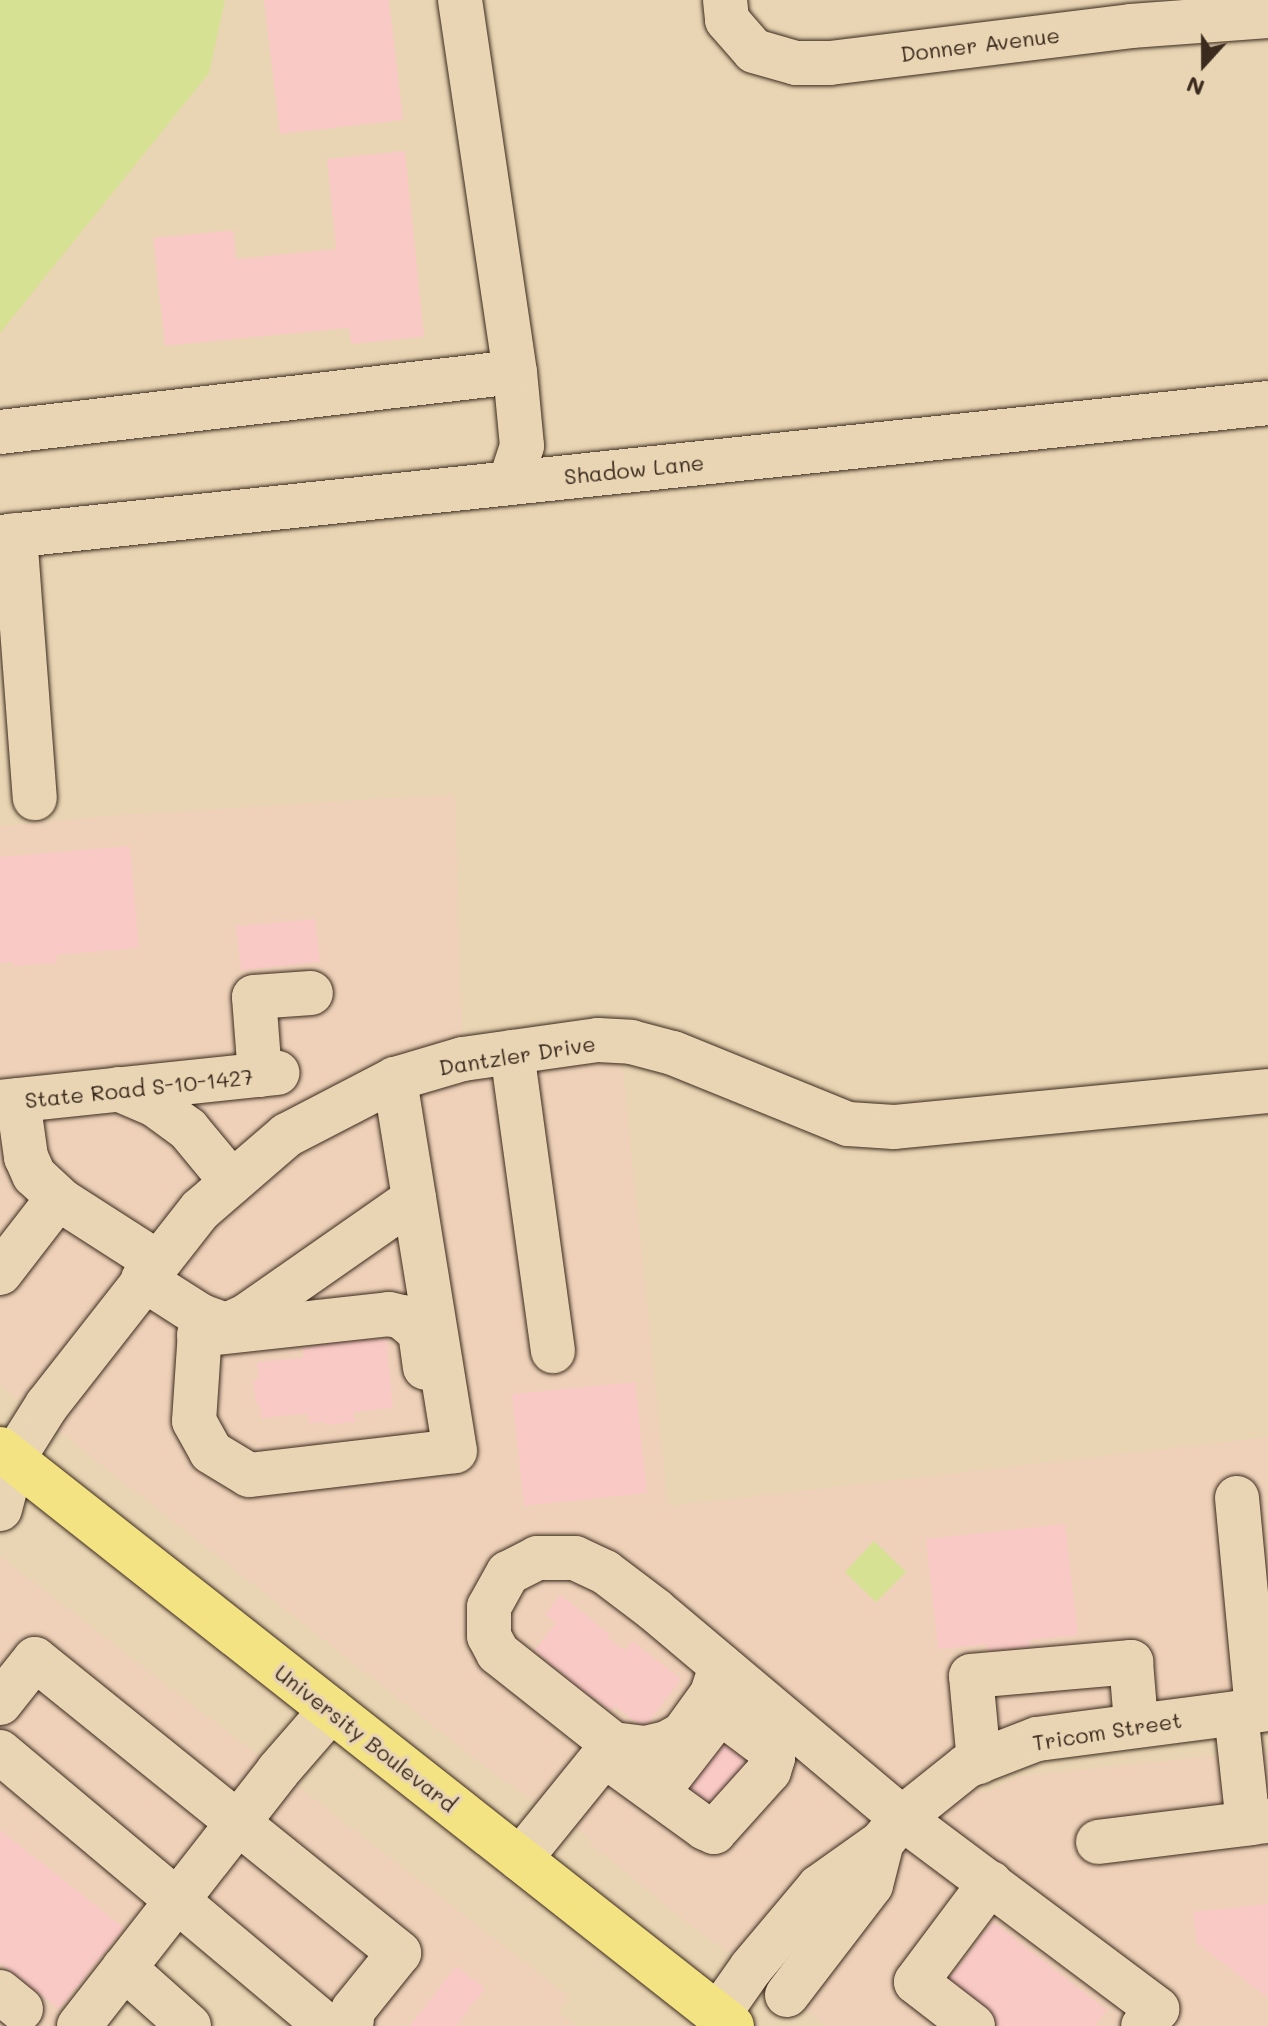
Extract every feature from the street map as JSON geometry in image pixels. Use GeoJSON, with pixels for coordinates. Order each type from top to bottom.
{"type":"FeatureCollection","features":[{"type":"Feature","properties":{"kind":"main road","name":"University Boulevard"},"geometry":{"type":"LineString","coordinates":[[4,1457],[725,2021]]}},
{"type":"Feature","properties":{"kind":"street"},"geometry":{"type":"LineString","coordinates":[[460,0],[515,372],[522,446],[510,482]]}},
{"type":"Feature","properties":{"kind":"street","name":"Donner Avenue"},"geometry":{"type":"LineString","coordinates":[[725,0],[727,20],[754,51],[796,63],[830,63],[1129,13],[1268,16]]}},
{"type":"Feature","properties":{"kind":"street"},"geometry":{"type":"LineString","coordinates":[[0,432],[515,372]]}},
{"type":"Feature","properties":{"kind":"street","name":"Shadow Lane"},"geometry":{"type":"LineString","coordinates":[[8,536],[1268,403]]}},
{"type":"Feature","properties":{"kind":"street"},"geometry":{"type":"LineString","coordinates":[[8,536],[35,798]]}},
{"type":"Feature","properties":{"kind":"street","name":"State Road S-10-1427"},"geometry":{"type":"LineString","coordinates":[[9,1101],[269,1074],[254,997],[311,993]]}},
{"type":"Feature","properties":{"kind":"street","name":"Dantzler Drive"},"geometry":{"type":"LineString","coordinates":[[0,1509],[4,1457],[200,1210],[271,1146],[312,1119],[395,1079],[463,1059],[598,1040],[631,1042],[673,1053],[848,1124],[894,1127],[1268,1091]]}},
{"type":"Feature","properties":{"kind":"street"},"geometry":{"type":"LineString","coordinates":[[512,1052],[553,1351]]}},
{"type":"Feature","properties":{"kind":"street"},"geometry":{"type":"LineString","coordinates":[[9,1101],[34,1175],[58,1198],[150,1271],[200,1326],[194,1421],[211,1452],[249,1475],[455,1451],[395,1079]]}},
{"type":"Feature","properties":{"kind":"street"},"geometry":{"type":"LineString","coordinates":[[118,1089],[155,1105],[188,1129],[232,1182]]}},
{"type":"Feature","properties":{"kind":"street"},"geometry":{"type":"LineString","coordinates":[[0,1273],[58,1198]]}},
{"type":"Feature","properties":{"kind":"street"},"geometry":{"type":"LineString","coordinates":[[200,1326],[226,1325],[246,1316],[414,1199]]}},
{"type":"Feature","properties":{"kind":"street"},"geometry":{"type":"LineString","coordinates":[[200,1326],[389,1314],[402,1317],[420,1332],[437,1453]]}},
{"type":"Feature","properties":{"kind":"street"},"geometry":{"type":"LineString","coordinates":[[1237,1498],[1258,1623],[1254,1711],[1245,1801],[1248,1823],[1260,1822]]}},
{"type":"Feature","properties":{"kind":"street"},"geometry":{"type":"LineString","coordinates":[[618,1749],[498,1653],[489,1636],[489,1607],[508,1573],[537,1558],[575,1558],[605,1572],[655,1610],[718,1676]]}},
{"type":"Feature","properties":{"kind":"street"},"geometry":{"type":"LineString","coordinates":[[801,1733],[714,1832],[657,1793],[521,1651],[512,1634],[512,1622],[524,1593],[550,1579],[576,1582],[801,1733],[892,1830],[990,1883],[1157,2009],[1143,2026]]}},
{"type":"Feature","properties":{"kind":"street"},"geometry":{"type":"LineString","coordinates":[[0,1703],[35,1659],[399,1953],[353,2010],[351,2026]]}},
{"type":"Feature","properties":{"kind":"street"},"geometry":{"type":"LineString","coordinates":[[979,1762],[971,1676],[1131,1662],[1136,1723]]}},
{"type":"Feature","properties":{"kind":"street"},"geometry":{"type":"LineString","coordinates":[[520,1859],[618,1749],[667,1743],[683,1734],[696,1719],[718,1676]]}},
{"type":"Feature","properties":{"kind":"street"},"geometry":{"type":"LineString","coordinates":[[79,2026],[237,1823],[331,1710]]}},
{"type":"Feature","properties":{"kind":"street","name":"Tricom Street"},"geometry":{"type":"LineString","coordinates":[[725,2021],[751,1968],[819,1887],[967,1766],[1037,1739],[1136,1723],[1254,1711]]}},
{"type":"Feature","properties":{"kind":"street"},"geometry":{"type":"LineString","coordinates":[[657,1793],[716,1717],[725,1716],[768,1748],[773,1758],[769,1771]]}},
{"type":"Feature","properties":{"kind":"street"},"geometry":{"type":"LineString","coordinates":[[0,1752],[326,2026]]}},
{"type":"Feature","properties":{"kind":"street"},"geometry":{"type":"LineString","coordinates":[[1098,1842],[1260,1822]]}},
{"type":"Feature","properties":{"kind":"street"},"geometry":{"type":"LineString","coordinates":[[787,1995],[871,1885],[892,1830]]}},
{"type":"Feature","properties":{"kind":"street"},"geometry":{"type":"LineString","coordinates":[[973,2026],[916,1982],[990,1883]]}},
{"type":"Feature","properties":{"kind":"street"},"geometry":{"type":"LineString","coordinates":[[124,1968],[189,2026]]}},
{"type":"Feature","properties":{"kind":"shaded area"},"geometry":{"type":"Polygon","coordinates":[[[455,794],[463,1059],[620,1041],[668,1506],[1268,1437],[1268,1709],[957,1775],[983,1794],[1019,1776],[1268,1750],[1268,2026],[825,2026],[787,1995],[837,1930],[751,1968],[686,1922],[594,1847],[585,1835],[494,1774],[0,1385],[0,826],[104,816],[455,794]]]}},
{"type":"Feature","properties":{"kind":"shaded area"},"geometry":{"type":"Polygon","coordinates":[[[0,1556],[570,1997],[558,2012],[576,2026],[307,2026],[156,1906],[60,2026],[0,2026],[0,1556]]]}},
{"type":"Feature","properties":{"kind":"green space"},"geometry":{"type":"Polygon","coordinates":[[[0,0],[225,0],[209,73],[0,333],[0,0]]]}},
{"type":"Feature","properties":{"kind":"green space"},"geometry":{"type":"Polygon","coordinates":[[[874,1541],[906,1572],[876,1602],[845,1572],[874,1541]]]}},
{"type":"Feature","properties":{"kind":"building"},"geometry":{"type":"Polygon","coordinates":[[[264,0],[389,0],[403,120],[280,134],[264,0]]]}},
{"type":"Feature","properties":{"kind":"building"},"geometry":{"type":"Polygon","coordinates":[[[405,151],[424,337],[351,344],[349,328],[165,346],[153,238],[233,230],[236,259],[336,249],[327,159],[405,151]]]}},
{"type":"Feature","properties":{"kind":"building"},"geometry":{"type":"Polygon","coordinates":[[[130,846],[139,948],[57,955],[57,963],[14,966],[13,962],[0,963],[0,857],[130,846]]]}},
{"type":"Feature","properties":{"kind":"building"},"geometry":{"type":"Polygon","coordinates":[[[315,919],[320,962],[241,970],[236,926],[315,919]]]}},
{"type":"Feature","properties":{"kind":"building"},"geometry":{"type":"Polygon","coordinates":[[[386,1339],[393,1408],[353,1412],[355,1422],[325,1425],[325,1422],[309,1423],[308,1413],[262,1418],[260,1405],[256,1405],[253,1380],[259,1379],[257,1362],[303,1358],[303,1348],[318,1346],[318,1342],[386,1339]]]}},
{"type":"Feature","properties":{"kind":"building"},"geometry":{"type":"Polygon","coordinates":[[[635,1382],[647,1493],[524,1506],[512,1394],[635,1382]]]}},
{"type":"Feature","properties":{"kind":"building"},"geometry":{"type":"Polygon","coordinates":[[[1065,1524],[1078,1635],[1029,1640],[1030,1647],[988,1652],[987,1644],[938,1649],[926,1539],[1065,1524]]]}},
{"type":"Feature","properties":{"kind":"building"},"geometry":{"type":"Polygon","coordinates":[[[560,1595],[610,1634],[607,1637],[625,1651],[632,1641],[681,1679],[644,1728],[615,1706],[612,1711],[592,1696],[589,1699],[557,1668],[554,1672],[545,1665],[548,1661],[534,1651],[556,1623],[545,1615],[560,1595]]]}},
{"type":"Feature","properties":{"kind":"building"},"geometry":{"type":"Polygon","coordinates":[[[723,1741],[759,1769],[713,1827],[672,1795],[723,1741]]]}},
{"type":"Feature","properties":{"kind":"building"},"geometry":{"type":"Polygon","coordinates":[[[0,1830],[124,1928],[59,2009],[0,1963],[0,1830]]]}},
{"type":"Feature","properties":{"kind":"building"},"geometry":{"type":"Polygon","coordinates":[[[1268,1904],[1268,1998],[1197,1943],[1193,1912],[1268,1904]]]}},
{"type":"Feature","properties":{"kind":"building"},"geometry":{"type":"Polygon","coordinates":[[[993,1922],[1107,2010],[1095,2026],[998,2026],[944,1985],[993,1922]]]}},
{"type":"Feature","properties":{"kind":"building"},"geometry":{"type":"Polygon","coordinates":[[[456,1966],[485,1988],[456,2026],[410,2026],[456,1966]]]}}]}
